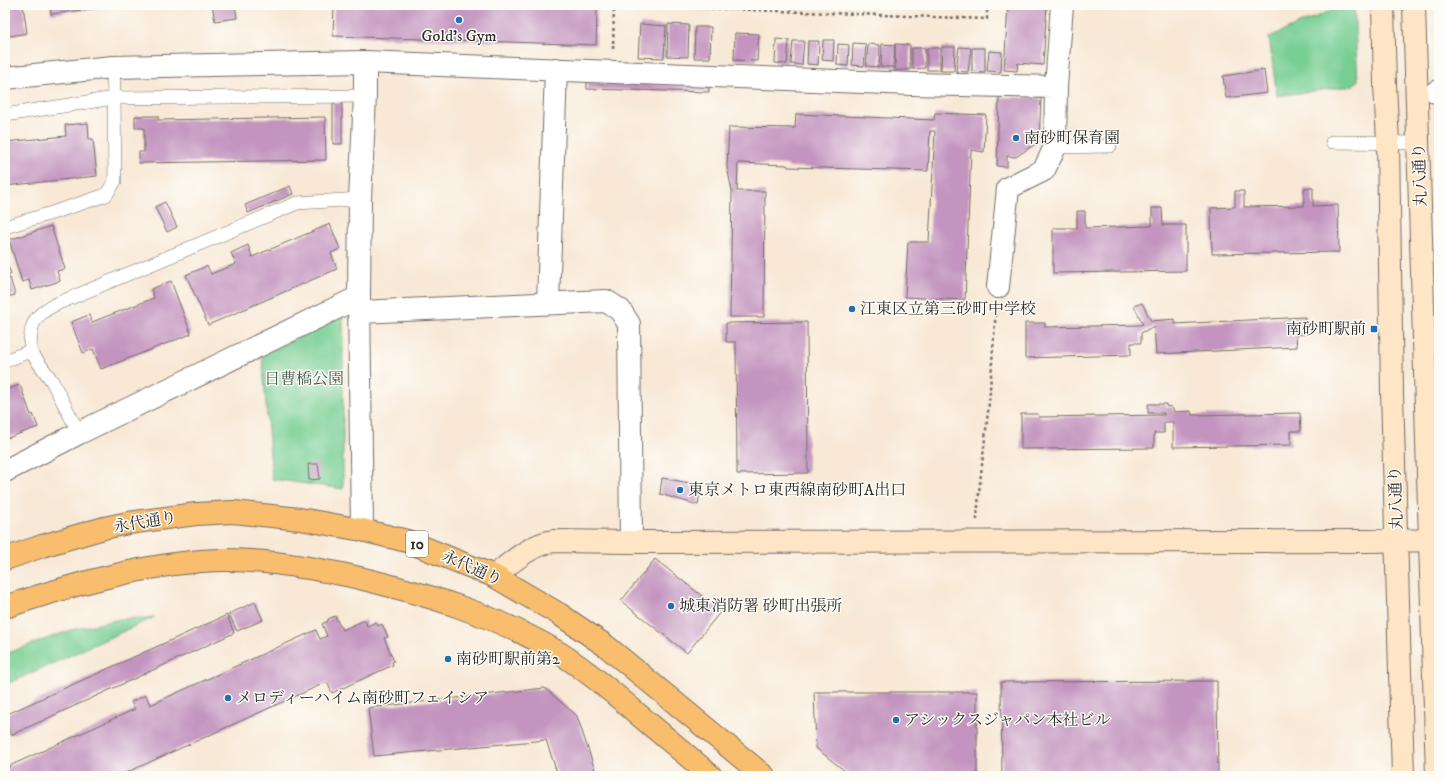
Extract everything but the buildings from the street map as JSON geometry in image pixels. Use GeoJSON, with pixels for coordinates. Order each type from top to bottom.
{"type":"FeatureCollection","features":[{"type":"Feature","properties":{"kind":"main road","name":"丸八通り"},"geometry":{"type":"LineString","coordinates":[[1383,5],[1388,142],[1392,385],[1403,776]]}},
{"type":"Feature","properties":{"kind":"main road","name":"丸八通り"},"geometry":{"type":"LineString","coordinates":[[1414,5],[1434,540],[1437,776]]}},
{"type":"Feature","properties":{"kind":"main road","name":"永代通り"},"geometry":{"type":"LineString","coordinates":[[5,559],[42,546],[104,528],[160,518],[233,512],[300,519],[362,530],[407,541],[494,576],[559,614],[606,646],[764,776]]}},
{"type":"Feature","properties":{"kind":"main road"},"geometry":{"type":"LineString","coordinates":[[494,576],[521,555],[544,543],[554,541],[1434,540]]}},
{"type":"Feature","properties":{"kind":"main road"},"geometry":{"type":"LineString","coordinates":[[5,607],[87,582],[145,568],[203,561],[253,561],[315,569],[385,584],[452,605],[495,621],[528,636],[561,655],[603,684],[711,776]]}},
{"type":"Feature","properties":{"kind":"street"},"geometry":{"type":"LineString","coordinates":[[998,287],[1008,188],[1044,170],[1055,147],[1056,87],[1062,5]]}},
{"type":"Feature","properties":{"kind":"street"},"geometry":{"type":"LineString","coordinates":[[5,78],[112,67],[365,62],[911,84],[1056,87]]}},
{"type":"Feature","properties":{"kind":"street"},"geometry":{"type":"LineString","coordinates":[[362,530],[360,200],[365,96],[365,62]]}},
{"type":"Feature","properties":{"kind":"street"},"geometry":{"type":"LineString","coordinates":[[548,303],[556,69]]}},
{"type":"Feature","properties":{"kind":"street"},"geometry":{"type":"LineString","coordinates":[[5,471],[80,433],[360,305],[606,301],[620,310],[629,324],[631,542]]}},
{"type":"Feature","properties":{"kind":"lane"},"geometry":{"type":"LineString","coordinates":[[5,228],[52,214],[106,194],[115,181],[112,67]]}},
{"type":"Feature","properties":{"kind":"lane"},"geometry":{"type":"LineString","coordinates":[[5,115],[114,98],[365,96]]}},
{"type":"Feature","properties":{"kind":"lane"},"geometry":{"type":"LineString","coordinates":[[1332,142],[1419,143]]}},
{"type":"Feature","properties":{"kind":"lane"},"geometry":{"type":"LineString","coordinates":[[1055,147],[1110,146]]}},
{"type":"Feature","properties":{"kind":"lane"},"geometry":{"type":"LineString","coordinates":[[80,433],[52,381],[30,351],[31,330],[35,320],[42,312],[54,305],[297,203],[360,200]]}},
{"type":"Feature","properties":{"kind":"lane"},"geometry":{"type":"LineString","coordinates":[[5,361],[30,351]]}},
{"type":"Feature","properties":{"kind":"path"},"geometry":{"type":"LineString","coordinates":[[610,72],[613,61],[614,5]]}},
{"type":"Feature","properties":{"kind":"path"},"geometry":{"type":"LineString","coordinates":[[646,5],[987,19],[987,5]]}},
{"type":"Feature","properties":{"kind":"path"},"geometry":{"type":"LineString","coordinates":[[978,511],[989,403],[998,287]]}},
{"type":"Feature","properties":{"kind":"green space"},"geometry":{"type":"Polygon","coordinates":[[[1344,5],[1354,5],[1358,81],[1352,86],[1277,96],[1269,37],[1344,5]]]}},
{"type":"Feature","properties":{"kind":"green space","name":"日曹橋公園"},"geometry":{"type":"Polygon","coordinates":[[[343,316],[343,489],[272,479],[262,355],[343,316]]]}},
{"type":"Feature","properties":{"kind":"green space"},"geometry":{"type":"Polygon","coordinates":[[[155,617],[5,685],[5,654],[71,630],[120,619],[155,617]]]}},
{"type":"Feature","properties":{"kind":"place","name":"Gold's Gym"},"geometry":{"type":"Point","coordinates":[459,20]}},
{"type":"Feature","properties":{"kind":"place","name":"南砂町保育園"},"geometry":{"type":"Point","coordinates":[1016,138]}},
{"type":"Feature","properties":{"kind":"place","name":"江東区立第三砂町中学校"},"geometry":{"type":"Point","coordinates":[852,309]}},
{"type":"Feature","properties":{"kind":"place","name":"南砂町駅前"},"geometry":{"type":"Point","coordinates":[1374,329]}},
{"type":"Feature","properties":{"kind":"place","name":"東京メトロ東西線南砂町A出口"},"geometry":{"type":"Point","coordinates":[680,490]}},
{"type":"Feature","properties":{"kind":"place","name":"城東消防署 砂町出張所"},"geometry":{"type":"Point","coordinates":[671,606]}},
{"type":"Feature","properties":{"kind":"place","name":"南砂町駅前第2"},"geometry":{"type":"Point","coordinates":[448,659]}},
{"type":"Feature","properties":{"kind":"place","name":"メロディーハイム南砂町フェイシア"},"geometry":{"type":"Point","coordinates":[228,698]}},
{"type":"Feature","properties":{"kind":"place","name":"アシックスジャパン本社ビル"},"geometry":{"type":"Point","coordinates":[896,720]}}]}
